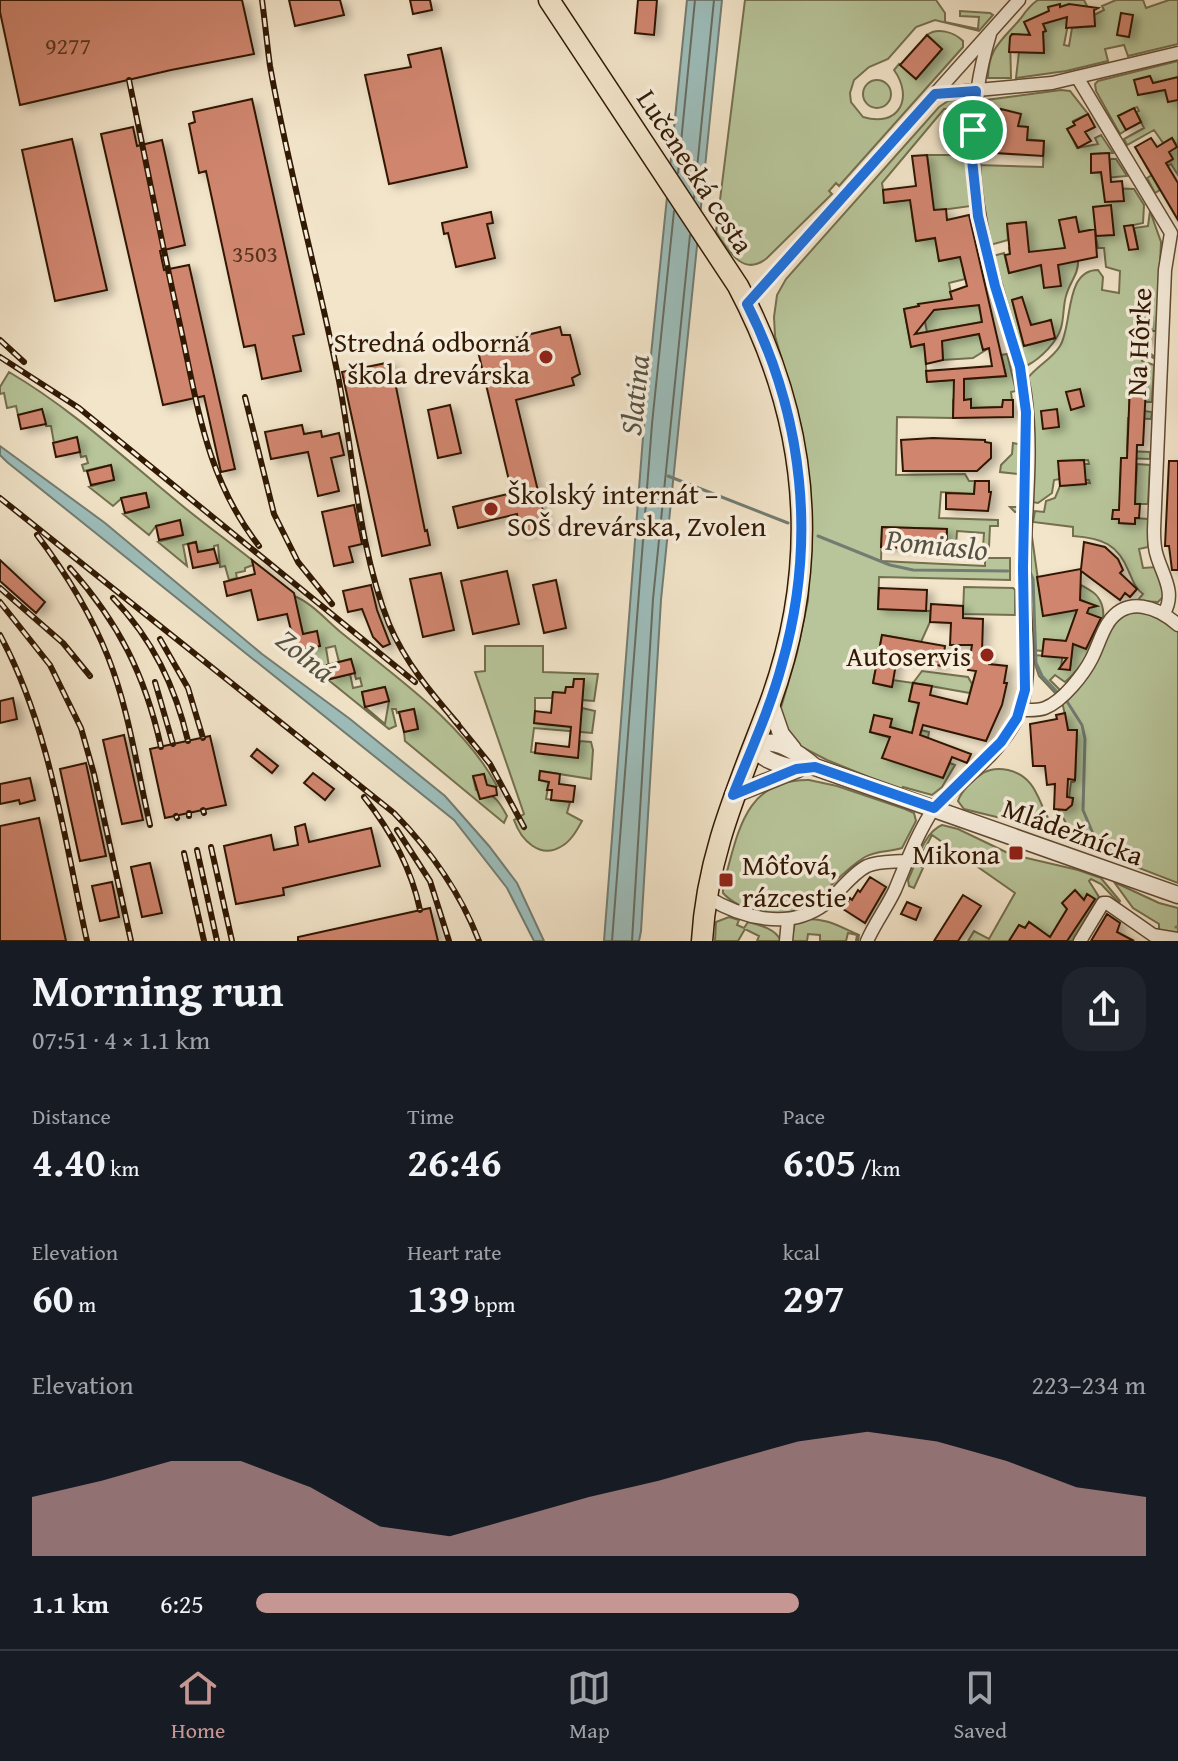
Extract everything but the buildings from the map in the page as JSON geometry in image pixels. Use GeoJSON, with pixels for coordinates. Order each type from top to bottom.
{"type":"FeatureCollection","features":[{"type":"Feature","properties":{"kind":"main road","name":"Lučenecká cesta"},"geometry":{"type":"LineString","coordinates":[[549,0],[713,245],[747,304],[768,347],[795,445],[802,503],[801,561],[794,618],[770,702],[733,795],[713,858],[702,941]]}},
{"type":"Feature","properties":{"kind":"street"},"geometry":{"type":"LineString","coordinates":[[747,304],[1019,0]]}},
{"type":"Feature","properties":{"kind":"street"},"geometry":{"type":"LineString","coordinates":[[867,941],[894,891],[904,861],[934,808],[997,748],[1020,710],[1026,678],[1023,568],[1026,412],[1020,367],[978,216],[971,150],[980,66],[990,34]]}},
{"type":"Feature","properties":{"kind":"street"},"geometry":{"type":"LineString","coordinates":[[935,94],[1052,83],[1178,53]]}},
{"type":"Feature","properties":{"kind":"street","name":"Na Hôrke"},"geometry":{"type":"LineString","coordinates":[[1077,77],[1174,231],[1165,270],[1154,530],[1157,557],[1170,591],[1169,604],[1164,613]]}},
{"type":"Feature","properties":{"kind":"street"},"geometry":{"type":"LineString","coordinates":[[1020,710],[1044,708],[1059,698],[1087,666],[1109,621],[1117,613],[1140,606],[1164,613],[1178,625]]}},
{"type":"Feature","properties":{"kind":"street"},"geometry":{"type":"LineString","coordinates":[[770,702],[784,740],[815,767]]}},
{"type":"Feature","properties":{"kind":"street"},"geometry":{"type":"LineString","coordinates":[[794,750],[763,742],[753,745],[766,759],[796,769]]}},
{"type":"Feature","properties":{"kind":"street"},"geometry":{"type":"LineString","coordinates":[[733,795],[796,769],[815,767]]}},
{"type":"Feature","properties":{"kind":"street","name":"Mládežnícka"},"geometry":{"type":"LineString","coordinates":[[815,767],[1178,895]]}},
{"type":"Feature","properties":{"kind":"street"},"geometry":{"type":"LineString","coordinates":[[707,897],[748,915],[788,920],[824,905],[868,866],[904,861]]}},
{"type":"Feature","properties":{"kind":"street"},"geometry":{"type":"LineString","coordinates":[[1080,941],[1099,906],[1107,903],[1153,935],[1178,939]]}},
{"type":"Feature","properties":{"kind":"street"},"geometry":{"type":"LineString","coordinates":[[786,941],[788,920]]}},
{"type":"Feature","properties":{"kind":"green space"},"geometry":{"type":"Polygon","coordinates":[[[745,0],[936,0],[945,13],[945,22],[978,29],[979,17],[960,16],[960,11],[993,15],[979,31],[935,20],[916,27],[888,59],[869,67],[854,80],[851,102],[863,117],[886,118],[900,108],[902,100],[903,91],[894,70],[899,64],[916,79],[942,49],[927,35],[936,31],[945,32],[963,41],[963,47],[839,186],[836,183],[829,191],[832,194],[767,258],[751,265],[737,259],[716,232],[745,0]]]}},
{"type":"Feature","properties":{"kind":"green space"},"geometry":{"type":"Polygon","coordinates":[[[1038,0],[1084,0],[1087,6],[1068,24],[1064,45],[1069,46],[1072,28],[1095,26],[1094,15],[1104,10],[1102,6],[1116,0],[1143,0],[1146,8],[1178,0],[1178,44],[1128,56],[1124,45],[1105,49],[1108,61],[1016,78],[1019,52],[1044,53],[1043,32],[1046,31],[1012,34],[1011,78],[988,78],[991,58],[998,44],[1038,0]]]}},
{"type":"Feature","properties":{"kind":"green space"},"geometry":{"type":"Polygon","coordinates":[[[1178,61],[1178,175],[1171,164],[1152,175],[1147,167],[1160,160],[1163,165],[1172,160],[1168,152],[1177,146],[1172,138],[1163,143],[1154,130],[1127,145],[1124,139],[1144,128],[1136,112],[1139,111],[1137,107],[1118,116],[1126,130],[1120,134],[1095,84],[1178,61]]]}},
{"type":"Feature","properties":{"kind":"green space"},"geometry":{"type":"Polygon","coordinates":[[[877,80],[887,84],[891,94],[887,104],[877,108],[867,104],[863,94],[867,84],[877,80]]]}},
{"type":"Feature","properties":{"kind":"green space"},"geometry":{"type":"Polygon","coordinates":[[[1070,91],[1088,114],[1073,121],[1075,125],[1068,129],[1077,148],[1098,144],[1095,138],[1101,135],[1113,153],[1091,154],[1091,173],[1110,172],[1110,159],[1116,159],[1127,176],[1105,178],[1106,188],[1134,189],[1144,205],[1143,223],[1125,227],[1138,249],[1134,228],[1148,226],[1150,211],[1161,242],[1157,331],[1151,331],[1151,319],[1136,319],[1135,341],[1144,341],[1147,351],[1155,357],[1145,353],[1142,361],[1154,365],[1152,402],[1145,402],[1146,386],[1135,382],[1134,386],[1130,386],[1129,409],[1152,412],[1151,419],[1128,418],[1127,451],[1150,452],[1150,459],[1122,458],[1120,483],[1136,484],[1137,464],[1150,465],[1148,504],[1135,504],[1135,498],[1119,523],[1134,524],[1135,518],[1148,519],[1148,547],[1139,549],[1143,568],[1157,567],[1164,596],[1158,602],[1137,601],[1143,594],[1134,584],[1125,562],[1108,544],[1073,536],[1073,527],[1033,522],[1035,511],[1044,512],[1046,501],[1055,498],[1060,486],[1070,485],[1070,481],[1090,483],[1085,480],[1084,464],[1089,464],[1088,460],[1059,461],[1060,479],[1054,480],[1052,493],[1038,503],[1032,502],[1028,378],[1060,346],[1074,289],[1080,279],[1087,272],[1098,270],[1103,277],[1102,290],[1119,293],[1120,271],[1106,267],[1104,248],[1098,248],[1096,237],[1079,233],[1075,217],[1060,220],[1068,262],[1078,261],[1077,270],[1067,291],[1062,324],[1056,339],[1038,358],[1028,365],[1024,363],[993,256],[1004,253],[1009,273],[1032,267],[1028,250],[1010,254],[1009,248],[1018,248],[1025,222],[1007,224],[1008,240],[990,245],[978,165],[1043,167],[1044,141],[979,135],[986,100],[1070,91]],[[1022,297],[1012,300],[1024,346],[1055,338],[1050,320],[1032,328],[1022,297]]]}},
{"type":"Feature","properties":{"kind":"green space"},"geometry":{"type":"Polygon","coordinates":[[[961,99],[968,106],[966,133],[956,132],[956,114],[953,109],[944,109],[882,183],[885,203],[932,197],[927,155],[955,155],[955,148],[965,148],[971,206],[912,214],[916,241],[936,238],[939,261],[969,255],[963,270],[965,279],[949,283],[952,299],[904,309],[911,346],[979,334],[983,349],[989,348],[973,358],[943,360],[942,348],[925,349],[927,382],[1006,376],[1001,355],[1007,354],[1016,391],[1011,392],[1012,400],[1003,400],[1003,407],[971,408],[971,400],[964,400],[964,394],[953,400],[953,418],[897,417],[896,475],[965,474],[969,481],[975,481],[974,494],[941,492],[939,518],[998,520],[998,526],[990,526],[989,547],[983,547],[984,533],[957,531],[956,546],[946,550],[947,529],[882,527],[881,561],[985,566],[985,558],[1010,558],[1010,580],[879,577],[878,609],[931,611],[930,622],[921,642],[882,635],[873,683],[891,687],[893,680],[913,683],[909,701],[919,703],[914,722],[922,725],[921,730],[929,732],[928,738],[890,727],[891,719],[874,716],[870,732],[917,745],[886,749],[882,758],[946,770],[950,763],[955,765],[942,787],[932,795],[903,787],[901,790],[827,760],[796,744],[787,734],[780,711],[808,600],[812,523],[801,426],[775,336],[774,317],[777,295],[786,279],[939,107],[948,101],[961,99]]]}},
{"type":"Feature","properties":{"kind":"green space"},"geometry":{"type":"Polygon","coordinates":[[[1152,175],[1160,190],[1155,193],[1147,178],[1152,175]]]}},
{"type":"Feature","properties":{"kind":"green space"},"geometry":{"type":"Polygon","coordinates":[[[979,305],[982,322],[927,332],[924,317],[930,310],[979,305]]]}},
{"type":"Feature","properties":{"kind":"green space"},"geometry":{"type":"Polygon","coordinates":[[[9,372],[76,418],[252,560],[253,565],[236,573],[237,578],[229,580],[225,566],[220,567],[218,545],[214,549],[192,553],[195,542],[183,545],[187,566],[158,542],[183,535],[180,521],[156,526],[149,535],[123,514],[149,507],[146,493],[122,498],[113,506],[89,487],[114,479],[111,465],[84,471],[82,465],[88,463],[86,456],[81,457],[77,438],[54,443],[51,426],[46,426],[42,410],[18,415],[16,406],[7,408],[0,387],[9,372]]]}},
{"type":"Feature","properties":{"kind":"green space"},"geometry":{"type":"Polygon","coordinates":[[[1013,443],[1022,450],[1020,510],[1015,512],[1010,507],[1018,507],[1019,474],[1000,472],[1001,465],[1012,454],[1013,443]]]}},
{"type":"Feature","properties":{"kind":"green space"},"geometry":{"type":"Polygon","coordinates":[[[1031,530],[1039,587],[1080,592],[1081,585],[1095,594],[1102,606],[1101,630],[1089,654],[1065,682],[1055,675],[1050,680],[1061,691],[1057,695],[1039,676],[1032,655],[1050,656],[1063,651],[1061,668],[1070,669],[1073,641],[1090,604],[1081,600],[1066,641],[1044,639],[1043,651],[1031,650],[1028,574],[1031,530]]]}},
{"type":"Feature","properties":{"kind":"green space"},"geometry":{"type":"Polygon","coordinates":[[[964,587],[1013,588],[1015,615],[963,614],[964,587]]]}},
{"type":"Feature","properties":{"kind":"green space"},"geometry":{"type":"Polygon","coordinates":[[[294,596],[313,607],[448,722],[483,763],[497,786],[487,788],[484,774],[473,777],[476,790],[498,802],[507,816],[504,823],[405,741],[404,732],[418,728],[414,709],[397,713],[396,709],[392,709],[396,726],[389,729],[295,653],[319,646],[303,634],[294,596]],[[335,646],[326,648],[331,679],[350,674],[353,688],[362,686],[360,678],[356,679],[351,659],[339,662],[335,646]],[[385,687],[362,692],[365,707],[385,724],[389,701],[385,687]]]}},
{"type":"Feature","properties":{"kind":"green space"},"geometry":{"type":"Polygon","coordinates":[[[1143,612],[1178,631],[1178,883],[1025,824],[964,809],[958,801],[968,786],[983,773],[995,769],[1008,770],[1029,782],[1055,828],[1068,833],[1070,830],[1058,809],[1066,810],[1072,804],[1073,798],[1069,798],[1071,782],[1075,780],[1077,730],[1068,730],[1062,701],[1117,621],[1128,613],[1143,612]]]}},
{"type":"Feature","properties":{"kind":"green space"},"geometry":{"type":"Polygon","coordinates":[[[485,646],[543,646],[543,672],[598,674],[594,701],[582,700],[584,679],[574,679],[573,687],[566,687],[565,693],[553,692],[552,698],[535,698],[535,723],[579,727],[582,708],[595,711],[592,733],[534,728],[531,752],[577,758],[580,741],[591,742],[593,750],[591,779],[540,771],[539,780],[549,782],[546,799],[570,802],[567,813],[582,821],[574,835],[554,850],[546,851],[532,846],[514,820],[524,814],[475,672],[485,671],[485,646]]]}},
{"type":"Feature","properties":{"kind":"green space"},"geometry":{"type":"Polygon","coordinates":[[[922,671],[968,677],[972,684],[970,693],[913,683],[922,671]]]}},
{"type":"Feature","properties":{"kind":"green space"},"geometry":{"type":"Polygon","coordinates":[[[809,780],[837,786],[914,813],[916,821],[902,848],[865,857],[819,897],[795,911],[760,912],[735,903],[723,893],[723,885],[726,885],[736,840],[750,809],[759,797],[772,788],[788,782],[809,780]]]}},
{"type":"Feature","properties":{"kind":"green space"},"geometry":{"type":"Polygon","coordinates":[[[942,825],[958,829],[1010,854],[1101,878],[1120,901],[1091,879],[1089,881],[1099,897],[1073,941],[1067,941],[1080,919],[1050,937],[1037,936],[1040,930],[1029,922],[1025,928],[1019,925],[1009,941],[968,941],[974,931],[989,939],[1015,893],[932,835],[917,864],[923,868],[914,888],[909,886],[908,880],[925,841],[942,825]]]}},
{"type":"Feature","properties":{"kind":"green space"},"geometry":{"type":"Polygon","coordinates":[[[1114,882],[1159,903],[1178,908],[1178,934],[1159,931],[1159,924],[1133,908],[1114,882]]]}},
{"type":"Feature","properties":{"kind":"green space"},"geometry":{"type":"Polygon","coordinates":[[[729,917],[739,920],[737,925],[744,928],[748,922],[767,928],[781,941],[757,941],[759,936],[745,929],[738,941],[715,941],[716,922],[729,917]]]}},
{"type":"Feature","properties":{"kind":"green space"},"geometry":{"type":"Polygon","coordinates":[[[805,919],[839,926],[859,935],[858,941],[857,935],[848,933],[846,941],[820,941],[820,935],[808,934],[807,941],[791,941],[795,923],[805,919]]]}},
{"type":"Feature","properties":{"kind":"water"},"geometry":{"type":"Polygon","coordinates":[[[687,0],[722,0],[661,600],[641,931],[639,941],[604,941],[644,424],[687,0]]]}},
{"type":"Feature","properties":{"kind":"water"},"geometry":{"type":"Polygon","coordinates":[[[0,446],[105,523],[262,654],[350,719],[445,796],[517,883],[544,941],[534,941],[507,888],[454,820],[7,462],[0,455],[0,446]]]}},
{"type":"Feature","properties":{"kind":"waterway","name":"Pomiaslo"},"geometry":{"type":"LineString","coordinates":[[668,476],[788,523]]}},
{"type":"Feature","properties":{"kind":"waterway","name":"Pomiaslo"},"geometry":{"type":"LineString","coordinates":[[818,536],[890,565],[913,570],[1008,571]]}},
{"type":"Feature","properties":{"kind":"waterway","name":"Pomiaslo"},"geometry":{"type":"LineString","coordinates":[[1030,572],[1033,579],[1036,663],[1042,676],[1057,692]]}},
{"type":"Feature","properties":{"kind":"waterway","name":"Pomiaslo"},"geometry":{"type":"LineString","coordinates":[[1066,700],[1082,725],[1085,739],[1083,810],[1099,848]]}},
{"type":"Feature","properties":{"kind":"railway"},"geometry":{"type":"LineString","coordinates":[[262,0],[270,66],[339,381],[371,566],[389,624],[403,651],[458,724]]}},
{"type":"Feature","properties":{"kind":"railway"},"geometry":{"type":"LineString","coordinates":[[129,80],[206,441],[227,494],[259,546]]}},
{"type":"Feature","properties":{"kind":"railway"},"geometry":{"type":"LineString","coordinates":[[0,340],[24,362]]}},
{"type":"Feature","properties":{"kind":"railway"},"geometry":{"type":"LineString","coordinates":[[0,357],[79,408],[415,682]]}},
{"type":"Feature","properties":{"kind":"railway"},"geometry":{"type":"LineString","coordinates":[[245,397],[274,514],[298,562],[332,604]]}},
{"type":"Feature","properties":{"kind":"railway"},"geometry":{"type":"LineString","coordinates":[[0,498],[394,813],[443,873],[479,941]]}},
{"type":"Feature","properties":{"kind":"railway"},"geometry":{"type":"LineString","coordinates":[[37,535],[77,594],[108,657],[127,719],[150,825]]}},
{"type":"Feature","properties":{"kind":"railway"},"geometry":{"type":"LineString","coordinates":[[70,568],[103,609],[128,651],[147,696],[161,747]]}},
{"type":"Feature","properties":{"kind":"railway"},"geometry":{"type":"LineString","coordinates":[[0,588],[63,643],[90,676]]}},
{"type":"Feature","properties":{"kind":"railway"},"geometry":{"type":"LineString","coordinates":[[113,598],[140,630],[161,665],[188,741]]}},
{"type":"Feature","properties":{"kind":"railway"},"geometry":{"type":"LineString","coordinates":[[0,602],[50,665],[81,728],[131,941]]}},
{"type":"Feature","properties":{"kind":"railway"},"geometry":{"type":"LineString","coordinates":[[0,635],[31,708],[54,784],[87,941]]}},
{"type":"Feature","properties":{"kind":"railway"},"geometry":{"type":"LineString","coordinates":[[160,639],[188,688],[203,738]]}},
{"type":"Feature","properties":{"kind":"railway"},"geometry":{"type":"LineString","coordinates":[[155,682],[173,744]]}},
{"type":"Feature","properties":{"kind":"railway"},"geometry":{"type":"LineString","coordinates":[[450,715],[490,764],[524,827]]}},
{"type":"Feature","properties":{"kind":"railway"},"geometry":{"type":"LineString","coordinates":[[364,797],[399,850],[420,910]]}},
{"type":"Feature","properties":{"kind":"railway"},"geometry":{"type":"LineString","coordinates":[[397,830],[430,881],[449,941]]}},
{"type":"Feature","properties":{"kind":"railway"},"geometry":{"type":"LineString","coordinates":[[211,847],[232,941]]}},
{"type":"Feature","properties":{"kind":"railway"},"geometry":{"type":"LineString","coordinates":[[197,850],[217,941]]}},
{"type":"Feature","properties":{"kind":"railway"},"geometry":{"type":"LineString","coordinates":[[184,853],[204,941]]}},
{"type":"Feature","properties":{"kind":"place","name":"Stredná odborná škola drevárska"},"geometry":{"type":"Point","coordinates":[546,357]}},
{"type":"Feature","properties":{"kind":"place","name":"Školský internát – SOŠ drevárska, Zvolen"},"geometry":{"type":"Point","coordinates":[491,509]}},
{"type":"Feature","properties":{"kind":"place","name":"Autoservis"},"geometry":{"type":"Point","coordinates":[987,655]}},
{"type":"Feature","properties":{"kind":"place","name":"Mikona"},"geometry":{"type":"Point","coordinates":[1016,853]}},
{"type":"Feature","properties":{"kind":"place","name":"Môťová, rázcestie"},"geometry":{"type":"Point","coordinates":[726,880]}},
{"type":"Feature","properties":{"kind":"route"},"geometry":{"type":"LineString","coordinates":[[976,91],[973,130],[971,150],[978,216],[1025,394],[1027,449],[1023,568],[1026,678],[1020,710],[997,748],[934,808],[815,767],[796,769],[733,795],[781,668],[794,618],[801,561],[802,503],[795,445],[768,347],[747,304],[935,94],[976,91]]}},
{"type":"Feature","properties":{"kind":"water label","name":"Slatina"},"geometry":{"type":"Point","coordinates":[634,395]}},
{"type":"Feature","properties":{"kind":"water label","name":"Zolná"},"geometry":{"type":"Point","coordinates":[306,655]}}]}
